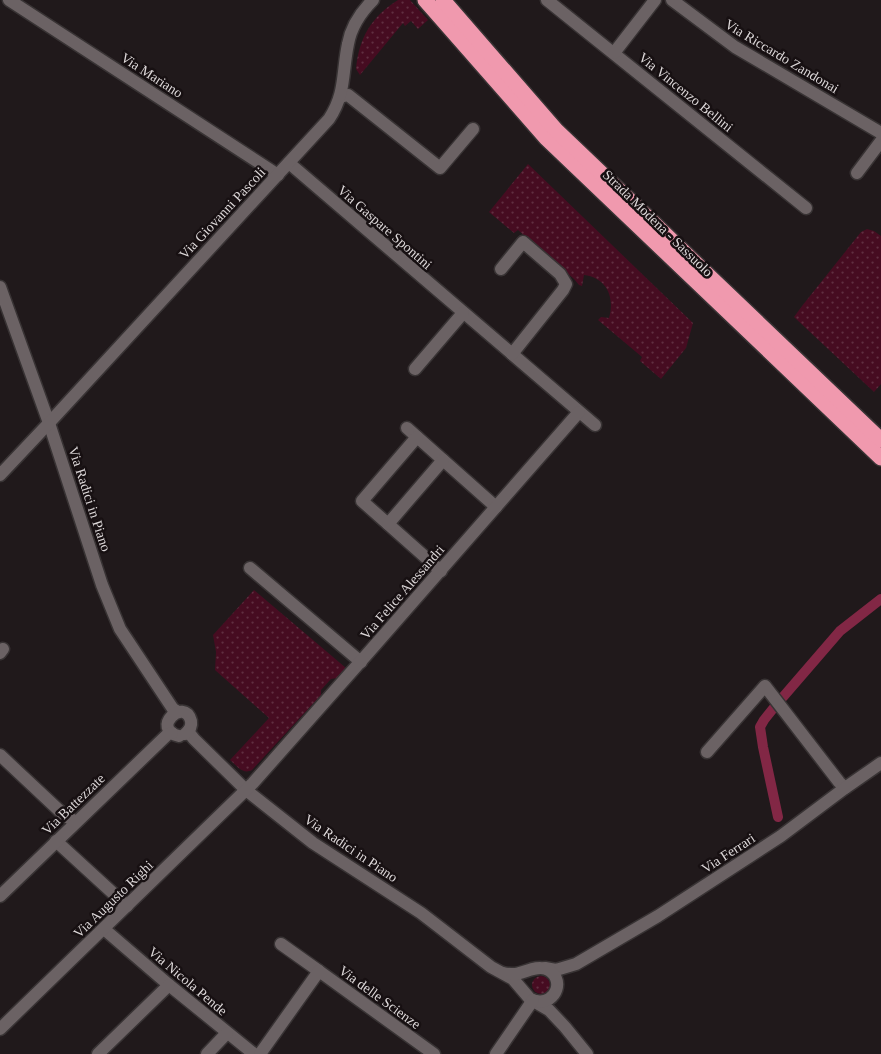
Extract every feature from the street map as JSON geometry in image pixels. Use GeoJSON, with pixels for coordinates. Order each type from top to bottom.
{"type":"FeatureCollection","features":[{"type":"Feature","properties":{"kind":"highway","name":"Strada Modena - Sassuolo"},"geometry":{"type":"LineString","coordinates":[[425,0],[546,138],[881,458]]}},
{"type":"Feature","properties":{"kind":"highway","name":"Strada Modena - Sassuolo"},"geometry":{"type":"LineString","coordinates":[[443,0],[556,130],[881,440]]}},
{"type":"Feature","properties":{"kind":"street","name":"Via Mariano"},"geometry":{"type":"LineString","coordinates":[[9,0],[278,175]]}},
{"type":"Feature","properties":{"kind":"street","name":"Via Giovanni Pascoli"},"geometry":{"type":"LineString","coordinates":[[0,475],[329,119],[340,97],[350,37],[356,22],[373,0]]}},
{"type":"Feature","properties":{"kind":"street","name":"Via Vincenzo Bellini"},"geometry":{"type":"LineString","coordinates":[[546,0],[806,208]]}},
{"type":"Feature","properties":{"kind":"street"},"geometry":{"type":"LineString","coordinates":[[614,53],[655,0]]}},
{"type":"Feature","properties":{"kind":"street","name":"Via Riccardo Zandonai"},"geometry":{"type":"LineString","coordinates":[[672,0],[735,48],[881,132]]}},
{"type":"Feature","properties":{"kind":"street"},"geometry":{"type":"LineString","coordinates":[[340,97],[348,95],[440,168],[473,130]]}},
{"type":"Feature","properties":{"kind":"street"},"geometry":{"type":"LineString","coordinates":[[857,173],[881,141]]}},
{"type":"Feature","properties":{"kind":"street","name":"Via Gaspare Spontini"},"geometry":{"type":"LineString","coordinates":[[289,163],[595,425]]}},
{"type":"Feature","properties":{"kind":"street"},"geometry":{"type":"LineString","coordinates":[[501,269],[523,242],[560,274],[566,284],[512,354]]}},
{"type":"Feature","properties":{"kind":"street","name":"Via Radici in Piano"},"geometry":{"type":"LineString","coordinates":[[0,287],[49,423],[102,586],[120,629],[174,712],[185,713],[189,717],[191,725],[179,733],[246,790],[313,843],[421,913],[491,967],[516,982],[532,999],[549,1010],[587,1054]]}},
{"type":"Feature","properties":{"kind":"street"},"geometry":{"type":"LineString","coordinates":[[415,369],[463,313]]}},
{"type":"Feature","properties":{"kind":"street","name":"Via Felice Alessandri"},"geometry":{"type":"LineString","coordinates":[[246,790],[580,412]]}},
{"type":"Feature","properties":{"kind":"street"},"geometry":{"type":"LineString","coordinates":[[407,428],[496,507]]}},
{"type":"Feature","properties":{"kind":"street"},"geometry":{"type":"LineString","coordinates":[[417,437],[362,501],[441,571]]}},
{"type":"Feature","properties":{"kind":"street"},"geometry":{"type":"LineString","coordinates":[[388,524],[443,460]]}},
{"type":"Feature","properties":{"kind":"street"},"geometry":{"type":"LineString","coordinates":[[250,568],[361,662]]}},
{"type":"Feature","properties":{"kind":"street"},"geometry":{"type":"LineString","coordinates":[[707,752],[765,686],[845,788]]}},
{"type":"Feature","properties":{"kind":"street"},"geometry":{"type":"LineString","coordinates":[[174,712],[168,721],[179,733]]}},
{"type":"Feature","properties":{"kind":"street","name":"Via Battezzate"},"geometry":{"type":"LineString","coordinates":[[0,896],[76,822],[179,733]]}},
{"type":"Feature","properties":{"kind":"street"},"geometry":{"type":"LineString","coordinates":[[0,755],[64,815],[76,822]]}},
{"type":"Feature","properties":{"kind":"street","name":"Via Ferrari"},"geometry":{"type":"LineString","coordinates":[[540,969],[556,970],[568,967],[658,916],[773,842],[881,763]]}},
{"type":"Feature","properties":{"kind":"street","name":"Via Augusto Righi"},"geometry":{"type":"LineString","coordinates":[[0,1029],[246,790]]}},
{"type":"Feature","properties":{"kind":"street"},"geometry":{"type":"LineString","coordinates":[[56,841],[127,906]]}},
{"type":"Feature","properties":{"kind":"street","name":"Via Nicola Pende"},"geometry":{"type":"LineString","coordinates":[[104,928],[169,985],[254,1054]]}},
{"type":"Feature","properties":{"kind":"street"},"geometry":{"type":"LineString","coordinates":[[281,944],[319,972]]}},
{"type":"Feature","properties":{"kind":"street","name":"Via Ferrari"},"geometry":{"type":"LineString","coordinates":[[556,990],[562,977],[584,959]]}},
{"type":"Feature","properties":{"kind":"street"},"geometry":{"type":"LineString","coordinates":[[503,973],[516,974],[540,969]]}},
{"type":"Feature","properties":{"kind":"street"},"geometry":{"type":"LineString","coordinates":[[540,969],[527,974],[525,978],[523,986],[532,999],[542,1002],[546,1001],[556,990]]}},
{"type":"Feature","properties":{"kind":"street","name":"Via Radici in Piano"},"geometry":{"type":"LineString","coordinates":[[540,969],[551,971],[554,974],[557,982],[557,1012],[564,1026]]}},
{"type":"Feature","properties":{"kind":"street","name":"Via delle Scienze"},"geometry":{"type":"LineString","coordinates":[[260,1054],[319,972],[434,1054]]}},
{"type":"Feature","properties":{"kind":"street"},"geometry":{"type":"LineString","coordinates":[[98,1054],[169,985]]}},
{"type":"Feature","properties":{"kind":"street"},"geometry":{"type":"LineString","coordinates":[[496,1054],[532,999]]}},
{"type":"Feature","properties":{"kind":"street"},"geometry":{"type":"LineString","coordinates":[[207,1054],[227,1033]]}},
{"type":"Feature","properties":{"kind":"shaded area"},"geometry":{"type":"Polygon","coordinates":[[[398,0],[410,0],[428,20],[418,29],[411,21],[405,26],[403,23],[360,75],[356,69],[363,38],[380,14],[398,0]]]}},
{"type":"Feature","properties":{"kind":"shaded area"},"geometry":{"type":"Polygon","coordinates":[[[528,164],[693,323],[686,348],[661,379],[640,361],[642,357],[598,320],[601,317],[609,318],[611,310],[610,296],[604,284],[584,275],[582,286],[579,285],[518,230],[514,233],[489,212],[528,164]]]}},
{"type":"Feature","properties":{"kind":"shaded area"},"geometry":{"type":"Polygon","coordinates":[[[867,229],[881,236],[881,384],[874,392],[794,317],[861,232],[867,229]]]}},
{"type":"Feature","properties":{"kind":"shaded area"},"geometry":{"type":"Polygon","coordinates":[[[254,590],[346,668],[337,678],[331,679],[321,690],[321,695],[252,770],[246,771],[240,769],[230,760],[269,718],[215,670],[216,652],[213,635],[254,590]]]}},
{"type":"Feature","properties":{"kind":"shaded area"},"geometry":{"type":"Polygon","coordinates":[[[541,976],[547,979],[550,985],[547,991],[541,994],[535,991],[532,985],[535,979],[541,976]]]}},
{"type":"Feature","properties":{"kind":"waterway"},"geometry":{"type":"LineString","coordinates":[[783,697],[840,631],[881,599]]}},
{"type":"Feature","properties":{"kind":"waterway"},"geometry":{"type":"LineString","coordinates":[[776,705],[760,727],[778,817]]}}]}
